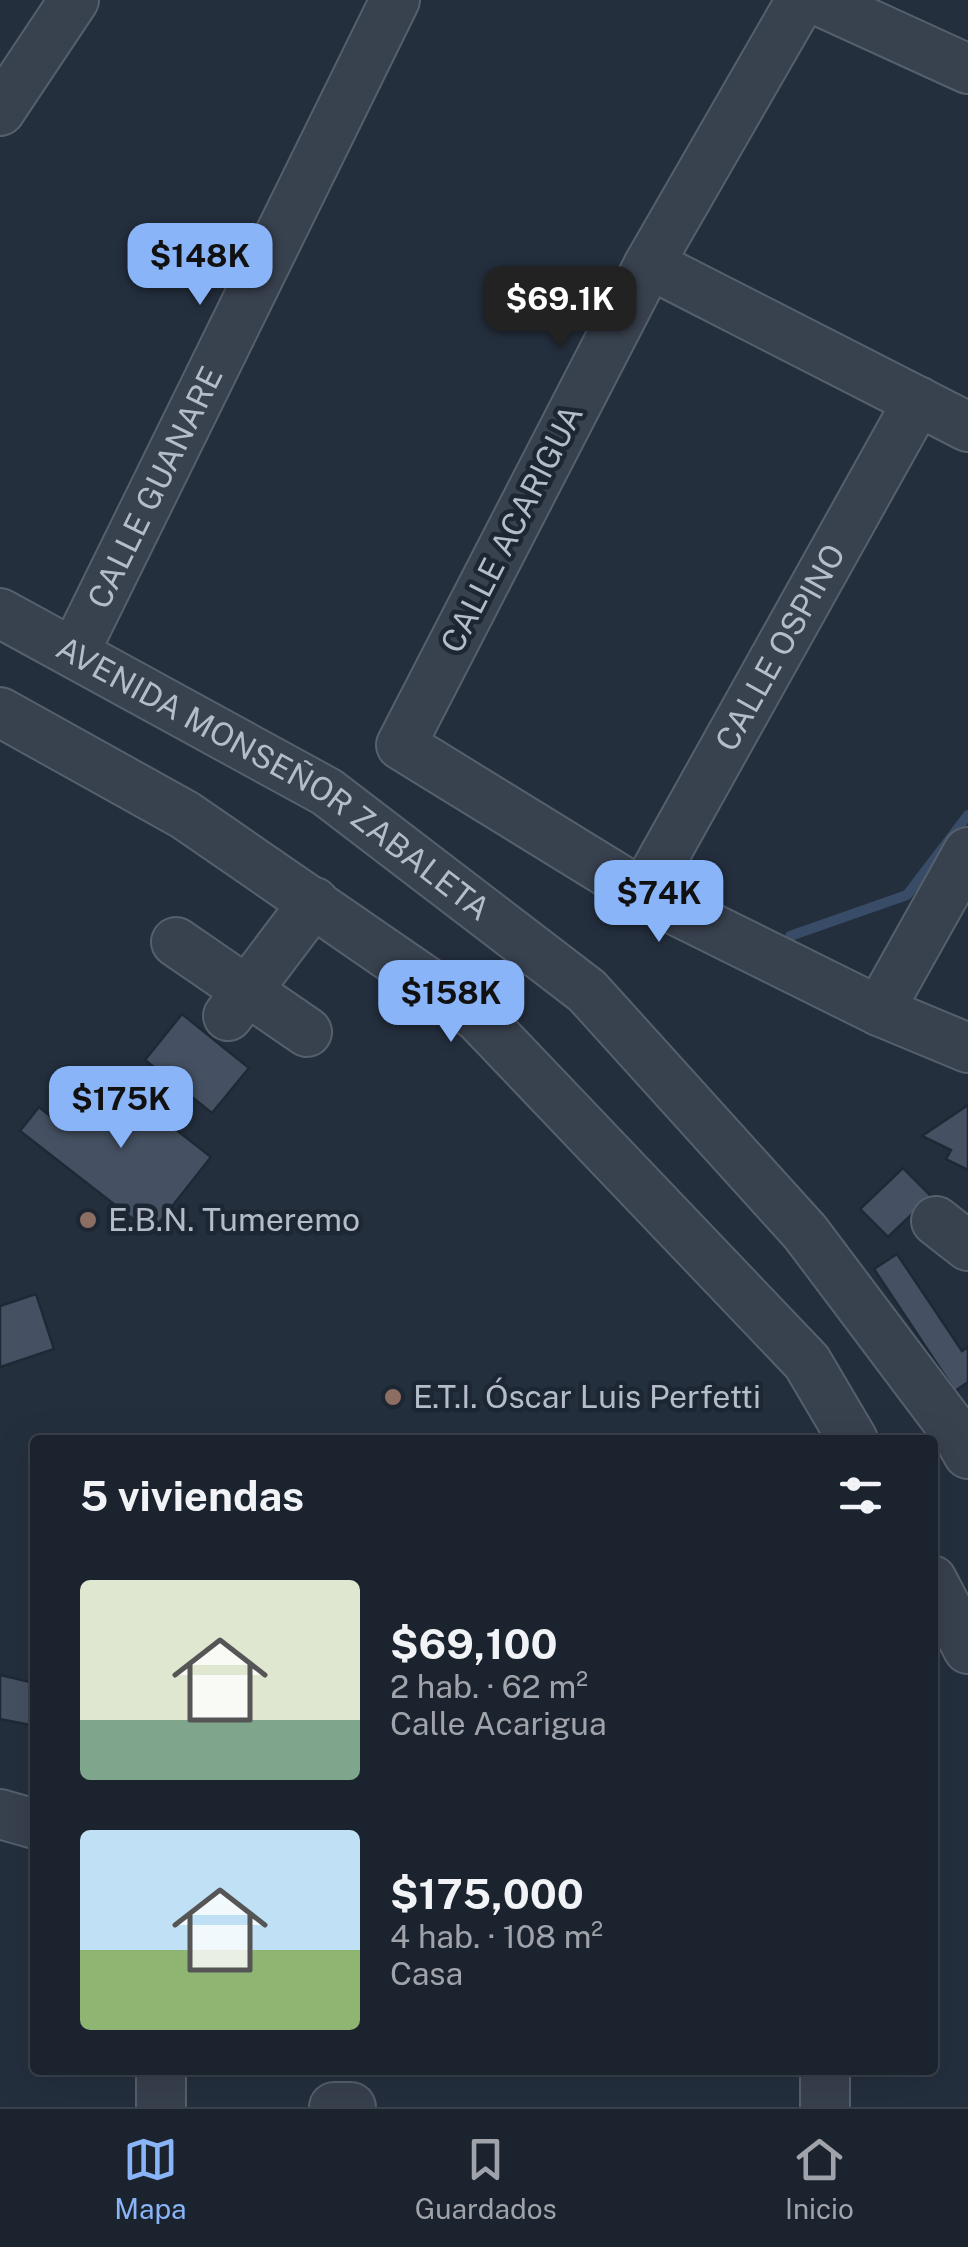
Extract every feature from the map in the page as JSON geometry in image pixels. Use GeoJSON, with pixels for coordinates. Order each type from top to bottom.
{"type":"FeatureCollection","features":[{"type":"Feature","properties":{"kind":"street"},"geometry":{"type":"LineString","coordinates":[[0,111],[74,0]]}},
{"type":"Feature","properties":{"kind":"street","name":"CALLE GUANARE"},"geometry":{"type":"LineString","coordinates":[[75,651],[395,0]]}},
{"type":"Feature","properties":{"kind":"street","name":"CALLE ACARIGUA"},"geometry":{"type":"LineString","coordinates":[[643,894],[401,745],[649,264],[801,0]]}},
{"type":"Feature","properties":{"kind":"street"},"geometry":{"type":"LineString","coordinates":[[817,0],[968,69]]}},
{"type":"Feature","properties":{"kind":"street"},"geometry":{"type":"LineString","coordinates":[[649,264],[968,426]]}},
{"type":"Feature","properties":{"kind":"street","name":"CALLE OSPINO"},"geometry":{"type":"LineString","coordinates":[[643,894],[918,401]]}},
{"type":"Feature","properties":{"kind":"street","name":"AVENIDA MONSEÑOR ZABALETA"},"geometry":{"type":"LineString","coordinates":[[0,613],[327,792],[587,991],[805,1232],[956,1441]]}},
{"type":"Feature","properties":{"kind":"street"},"geometry":{"type":"LineString","coordinates":[[0,712],[185,815],[478,1017],[807,1362],[850,1435]]}},
{"type":"Feature","properties":{"kind":"street"},"geometry":{"type":"LineString","coordinates":[[879,1011],[968,852]]}},
{"type":"Feature","properties":{"kind":"street"},"geometry":{"type":"LineString","coordinates":[[643,894],[879,1011],[968,1048]]}},
{"type":"Feature","properties":{"kind":"street"},"geometry":{"type":"LineString","coordinates":[[239,1002],[314,902]]}},
{"type":"Feature","properties":{"kind":"street"},"geometry":{"type":"LineString","coordinates":[[176,942],[239,1002],[306,1032]]}},
{"type":"Feature","properties":{"kind":"street"},"geometry":{"type":"LineString","coordinates":[[938,1592],[968,1649]]}},
{"type":"Feature","properties":{"kind":"street"},"geometry":{"type":"LineString","coordinates":[[0,1814],[30,1823]]}},
{"type":"Feature","properties":{"kind":"street"},"geometry":{"type":"LineString","coordinates":[[161,2075],[161,2107]]}},
{"type":"Feature","properties":{"kind":"street"},"geometry":{"type":"LineString","coordinates":[[825,2075],[825,2107]]}},
{"type":"Feature","properties":{"kind":"street"},"geometry":{"type":"LineString","coordinates":[[334,2107],[351,2107]]}},
{"type":"Feature","properties":{"kind":"building"},"geometry":{"type":"Polygon","coordinates":[[[182,1014],[249,1068],[212,1113],[145,1060],[182,1014]]]}},
{"type":"Feature","properties":{"kind":"building"},"geometry":{"type":"Polygon","coordinates":[[[101,1071],[211,1157],[151,1233],[20,1131],[39,1107],[60,1124],[101,1071]]]}},
{"type":"Feature","properties":{"kind":"building"},"geometry":{"type":"Polygon","coordinates":[[[968,1105],[968,1170],[946,1159],[951,1150],[922,1136],[968,1105]]]}},
{"type":"Feature","properties":{"kind":"building"},"geometry":{"type":"Polygon","coordinates":[[[903,1168],[931,1196],[888,1237],[860,1209],[903,1168]]]}},
{"type":"Feature","properties":{"kind":"building"},"geometry":{"type":"Polygon","coordinates":[[[897,1254],[962,1351],[968,1347],[968,1382],[955,1391],[874,1269],[897,1254]]]}},
{"type":"Feature","properties":{"kind":"building"},"geometry":{"type":"Polygon","coordinates":[[[36,1294],[54,1349],[0,1367],[0,1306],[36,1294]]]}},
{"type":"Feature","properties":{"kind":"building"},"geometry":{"type":"Polygon","coordinates":[[[0,1675],[30,1682],[30,1725],[0,1719],[0,1675]]]}},
{"type":"Feature","properties":{"kind":"waterway"},"geometry":{"type":"LineString","coordinates":[[790,936],[907,895],[968,815]]}},
{"type":"Feature","properties":{"kind":"place","name":"E.B.N. Tumeremo"},"geometry":{"type":"Point","coordinates":[88,1220]}},
{"type":"Feature","properties":{"kind":"place","name":"E.T.I. Óscar Luis Perfetti"},"geometry":{"type":"Point","coordinates":[393,1397]}}]}
